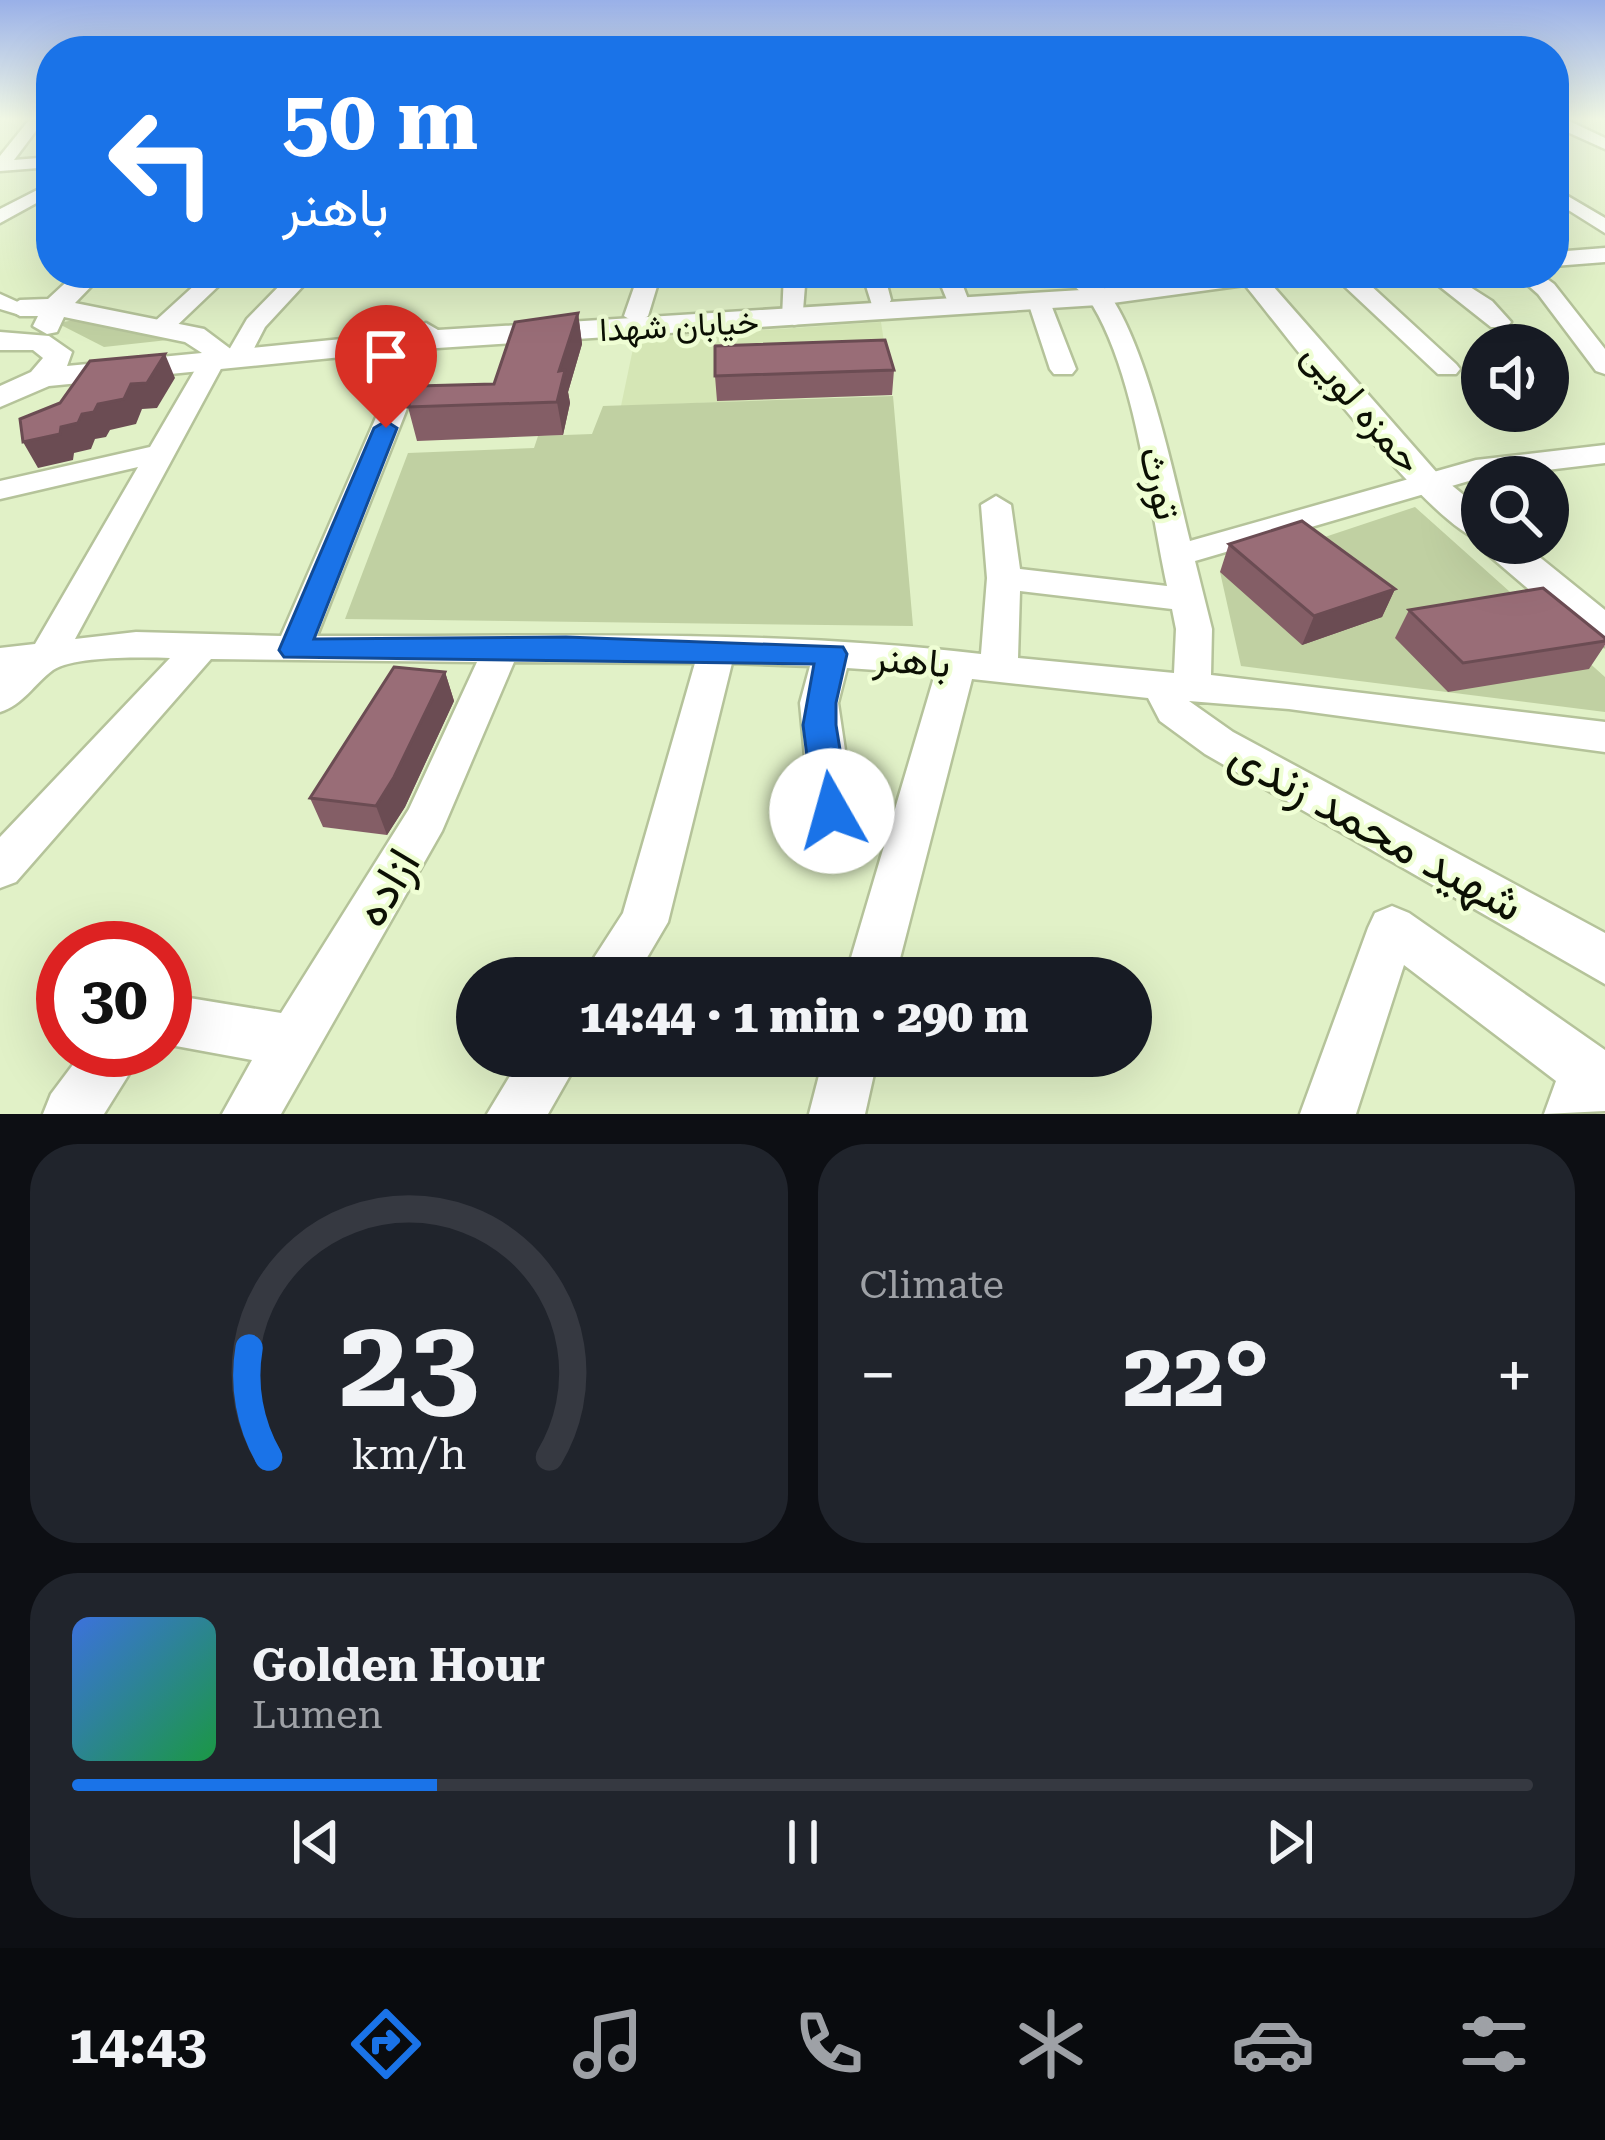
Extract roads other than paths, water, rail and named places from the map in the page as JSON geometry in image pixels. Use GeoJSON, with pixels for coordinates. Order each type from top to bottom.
{"type":"FeatureCollection","features":[{"type":"Feature","properties":{"kind":"main road"},"geometry":{"type":"LineString","coordinates":[[1569,260],[1605,260]]}},
{"type":"Feature","properties":{"kind":"main road"},"geometry":{"type":"LineString","coordinates":[[7,310],[39,288]]}},
{"type":"Feature","properties":{"kind":"main road"},"geometry":{"type":"LineString","coordinates":[[0,398],[46,360],[55,308],[76,288]]}},
{"type":"Feature","properties":{"kind":"main road","name":"خیابان شهدا"},"geometry":{"type":"LineString","coordinates":[[0,341],[46,360],[222,356],[636,316],[795,312],[873,288]]}},
{"type":"Feature","properties":{"kind":"main road","name":"خیابان شهدا"},"geometry":{"type":"LineString","coordinates":[[892,288],[1039,302],[1081,288]]}},
{"type":"Feature","properties":{"kind":"main road","name":"خیابان شهدا"},"geometry":{"type":"LineString","coordinates":[[424,335],[795,312],[954,292],[1043,288]]}},
{"type":"Feature","properties":{"kind":"main road","name":"خیابان شهدا"},"geometry":{"type":"LineString","coordinates":[[1119,288],[1191,288]]}},
{"type":"Feature","properties":{"kind":"main road","name":"حمزه لویی"},"geometry":{"type":"LineString","coordinates":[[1264,288],[1426,481],[1461,511]]}},
{"type":"Feature","properties":{"kind":"main road"},"geometry":{"type":"LineString","coordinates":[[7,310],[55,308],[194,335],[222,356]]}},
{"type":"Feature","properties":{"kind":"main road"},"geometry":{"type":"LineString","coordinates":[[1523,564],[1605,632]]}},
{"type":"Feature","properties":{"kind":"street"},"geometry":{"type":"LineString","coordinates":[[0,198],[36,194]]}},
{"type":"Feature","properties":{"kind":"street"},"geometry":{"type":"LineString","coordinates":[[0,218],[36,197]]}},
{"type":"Feature","properties":{"kind":"street"},"geometry":{"type":"LineString","coordinates":[[1569,203],[1605,227]]}},
{"type":"Feature","properties":{"kind":"street"},"geometry":{"type":"LineString","coordinates":[[160,329],[205,288]]}},
{"type":"Feature","properties":{"kind":"street"},"geometry":{"type":"LineString","coordinates":[[0,698],[48,654],[158,454],[222,356],[290,288]]}},
{"type":"Feature","properties":{"kind":"street"},"geometry":{"type":"LineString","coordinates":[[636,316],[645,288]]}},
{"type":"Feature","properties":{"kind":"street"},"geometry":{"type":"LineString","coordinates":[[795,288],[795,312]]}},
{"type":"Feature","properties":{"kind":"street","name":"تورث"},"geometry":{"type":"LineString","coordinates":[[1088,288],[1135,377],[1179,555],[1193,629],[1177,686]]}},
{"type":"Feature","properties":{"kind":"street"},"geometry":{"type":"LineString","coordinates":[[1360,288],[1447,369]]}},
{"type":"Feature","properties":{"kind":"street"},"geometry":{"type":"LineString","coordinates":[[1456,288],[1498,322]]}},
{"type":"Feature","properties":{"kind":"street"},"geometry":{"type":"LineString","coordinates":[[1545,288],[1605,366]]}},
{"type":"Feature","properties":{"kind":"street"},"geometry":{"type":"LineString","coordinates":[[1039,302],[1063,369]]}},
{"type":"Feature","properties":{"kind":"street"},"geometry":{"type":"LineString","coordinates":[[294,650],[424,335]]}},
{"type":"Feature","properties":{"kind":"street"},"geometry":{"type":"LineString","coordinates":[[0,490],[158,454]]}},
{"type":"Feature","properties":{"kind":"street"},"geometry":{"type":"LineString","coordinates":[[1179,555],[1475,469],[1605,454]]}},
{"type":"Feature","properties":{"kind":"street"},"geometry":{"type":"LineString","coordinates":[[877,957],[1004,578],[996,506]]}},
{"type":"Feature","properties":{"kind":"street"},"geometry":{"type":"LineString","coordinates":[[1004,578],[1188,600]]}},
{"type":"Feature","properties":{"kind":"street","name":"باهنر"},"geometry":{"type":"LineString","coordinates":[[0,661],[136,644],[294,650],[832,654],[1289,694],[1605,737]]}},
{"type":"Feature","properties":{"kind":"street"},"geometry":{"type":"LineString","coordinates":[[0,868],[202,646]]}},
{"type":"Feature","properties":{"kind":"street","name":"ازاده"},"geometry":{"type":"LineString","coordinates":[[250,1114],[427,818],[501,649]]}},
{"type":"Feature","properties":{"kind":"street"},"geometry":{"type":"LineString","coordinates":[[620,957],[644,922],[717,650]]}},
{"type":"Feature","properties":{"kind":"street"},"geometry":{"type":"LineString","coordinates":[[826,822],[832,811],[820,703],[832,654]]}},
{"type":"Feature","properties":{"kind":"street","name":"شهید محمد زندی"},"geometry":{"type":"LineString","coordinates":[[1177,686],[1174,711],[1219,743],[1559,929],[1605,961]]}},
{"type":"Feature","properties":{"kind":"street"},"geometry":{"type":"LineString","coordinates":[[1328,1114],[1392,928],[1588,1089]]}},
{"type":"Feature","properties":{"kind":"street"},"geometry":{"type":"LineString","coordinates":[[192,1024],[293,1041]]}},
{"type":"Feature","properties":{"kind":"street"},"geometry":{"type":"LineString","coordinates":[[71,1114],[98,1077]]}},
{"type":"Feature","properties":{"kind":"street"},"geometry":{"type":"LineString","coordinates":[[515,1114],[540,1077]]}},
{"type":"Feature","properties":{"kind":"street"},"geometry":{"type":"LineString","coordinates":[[837,1114],[846,1077]]}}]}
